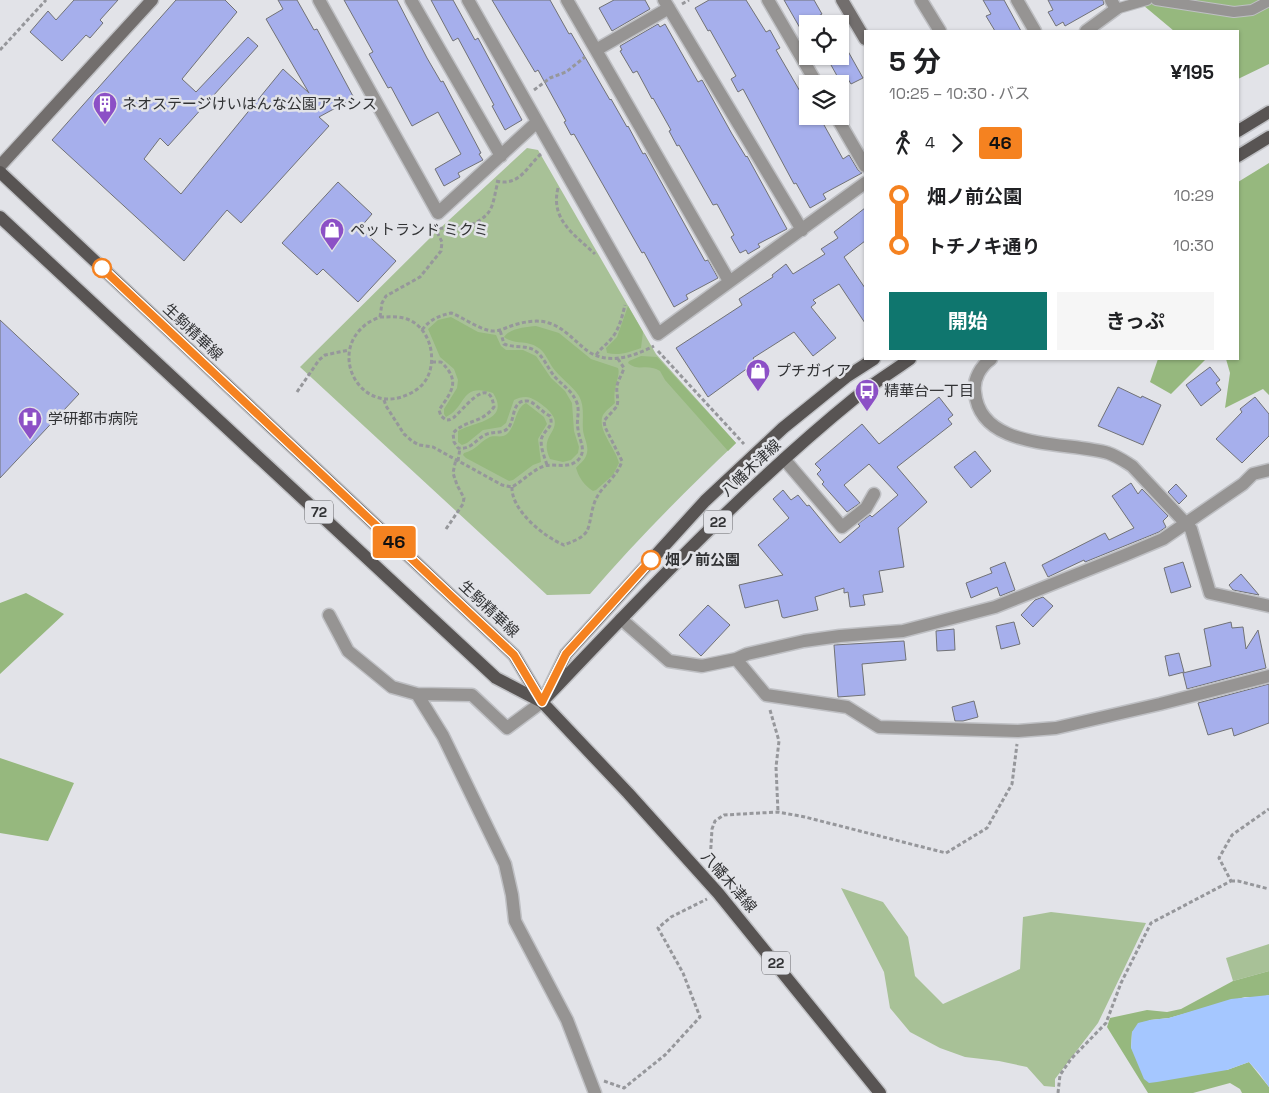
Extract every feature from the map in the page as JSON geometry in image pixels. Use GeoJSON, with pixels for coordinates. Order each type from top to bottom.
{"type":"FeatureCollection","features":[{"type":"Feature","properties":{"kind":"main road"},"geometry":{"type":"LineString","coordinates":[[1239,130],[1269,112]]}},
{"type":"Feature","properties":{"kind":"main road"},"geometry":{"type":"LineString","coordinates":[[1239,155],[1269,137]]}},
{"type":"Feature","properties":{"kind":"main road","name":"生駒精華線"},"geometry":{"type":"LineString","coordinates":[[0,172],[514,655],[542,702]]}},
{"type":"Feature","properties":{"kind":"main road","name":"72"},"geometry":{"type":"LineString","coordinates":[[0,217],[496,678],[542,702]]}},
{"type":"Feature","properties":{"kind":"main road","name":"八幡木津線"},"geometry":{"type":"LineString","coordinates":[[542,702],[566,654],[705,501],[783,428],[846,377],[872,360]]}},
{"type":"Feature","properties":{"kind":"main road","name":"八幡木津線"},"geometry":{"type":"LineString","coordinates":[[542,702],[621,619],[784,459],[856,397],[909,360]]}},
{"type":"Feature","properties":{"kind":"main road","name":"八幡木津線"},"geometry":{"type":"LineString","coordinates":[[542,702],[707,880],[880,1093]]}},
{"type":"Feature","properties":{"kind":"street"},"geometry":{"type":"LineString","coordinates":[[0,166],[152,0]]}},
{"type":"Feature","properties":{"kind":"street"},"geometry":{"type":"LineString","coordinates":[[319,0],[438,213],[537,122]]}},
{"type":"Feature","properties":{"kind":"street"},"geometry":{"type":"LineString","coordinates":[[411,0],[500,156]]}},
{"type":"Feature","properties":{"kind":"street"},"geometry":{"type":"LineString","coordinates":[[468,0],[658,334],[864,184]]}},
{"type":"Feature","properties":{"kind":"street"},"geometry":{"type":"LineString","coordinates":[[567,0],[729,281]]}},
{"type":"Feature","properties":{"kind":"street"},"geometry":{"type":"LineString","coordinates":[[768,0],[812,75]]}},
{"type":"Feature","properties":{"kind":"street"},"geometry":{"type":"LineString","coordinates":[[842,0],[864,37]]}},
{"type":"Feature","properties":{"kind":"street"},"geometry":{"type":"LineString","coordinates":[[922,0],[939,30]]}},
{"type":"Feature","properties":{"kind":"street"},"geometry":{"type":"LineString","coordinates":[[1017,0],[1034,30]]}},
{"type":"Feature","properties":{"kind":"street"},"geometry":{"type":"LineString","coordinates":[[596,50],[667,4],[802,230]]}},
{"type":"Feature","properties":{"kind":"street"},"geometry":{"type":"LineString","coordinates":[[1087,30],[1114,4]]}},
{"type":"Feature","properties":{"kind":"street"},"geometry":{"type":"LineString","coordinates":[[841,125],[864,164]]}},
{"type":"Feature","properties":{"kind":"street"},"geometry":{"type":"LineString","coordinates":[[990,360],[978,374],[974,389],[979,408],[989,423],[1004,432],[1022,439],[1082,448],[1116,456],[1132,466],[1191,529],[1210,593],[1269,606]]}},
{"type":"Feature","properties":{"kind":"street"},"geometry":{"type":"LineString","coordinates":[[784,459],[842,527],[866,508],[874,494]]}},
{"type":"Feature","properties":{"kind":"street"},"geometry":{"type":"LineString","coordinates":[[621,619],[669,661],[702,666],[804,642],[840,636],[903,632],[995,607],[1164,539],[1243,484],[1253,474],[1269,470]]}},
{"type":"Feature","properties":{"kind":"street"},"geometry":{"type":"LineString","coordinates":[[329,615],[348,651],[392,688],[418,694],[472,695],[507,728],[542,702]]}},
{"type":"Feature","properties":{"kind":"street"},"geometry":{"type":"LineString","coordinates":[[736,659],[766,695],[847,707],[878,726],[1018,731],[1056,728],[1269,676]]}},
{"type":"Feature","properties":{"kind":"street"},"geometry":{"type":"LineString","coordinates":[[418,694],[443,736],[505,864],[512,895],[515,921],[567,1020],[595,1093]]}},
{"type":"Feature","properties":{"kind":"lane"},"geometry":{"type":"LineString","coordinates":[[1114,4],[1147,0]]}},
{"type":"Feature","properties":{"kind":"lane"},"geometry":{"type":"LineString","coordinates":[[1156,0],[1234,12],[1252,10],[1269,1]]}},
{"type":"Feature","properties":{"kind":"path"},"geometry":{"type":"LineString","coordinates":[[0,50],[46,0]]}},
{"type":"Feature","properties":{"kind":"path"},"geometry":{"type":"LineString","coordinates":[[522,95],[537,89],[550,78],[566,72],[596,50]]}},
{"type":"Feature","properties":{"kind":"path"},"geometry":{"type":"LineString","coordinates":[[491,177],[498,182],[512,181],[525,173],[532,162],[550,145]]}},
{"type":"Feature","properties":{"kind":"path"},"geometry":{"type":"LineString","coordinates":[[380,317],[382,304],[386,296],[420,277],[441,250],[442,242],[436,228],[465,227],[475,224],[489,212],[498,182]]}},
{"type":"Feature","properties":{"kind":"path"},"geometry":{"type":"LineString","coordinates":[[560,183],[556,206],[562,223],[597,255]]}},
{"type":"Feature","properties":{"kind":"path"},"geometry":{"type":"LineString","coordinates":[[596,354],[618,327],[626,297]]}},
{"type":"Feature","properties":{"kind":"path"},"geometry":{"type":"LineString","coordinates":[[422,330],[436,317],[451,313],[482,328],[500,330],[526,322],[548,322],[559,328],[590,352],[610,358],[624,359],[655,345]]}},
{"type":"Feature","properties":{"kind":"path"},"geometry":{"type":"LineString","coordinates":[[380,317],[407,319],[421,327],[433,358],[428,377],[418,389],[401,398],[384,400],[370,395],[359,387],[352,373],[348,354],[352,340],[363,326],[380,317]]}},
{"type":"Feature","properties":{"kind":"path"},"geometry":{"type":"LineString","coordinates":[[384,400],[404,434],[412,441],[419,445],[434,447],[502,485],[512,487],[534,470],[547,466],[569,465],[582,454],[583,446],[578,429],[577,404],[573,394],[556,378],[534,350],[504,344],[500,330]]}},
{"type":"Feature","properties":{"kind":"path"},"geometry":{"type":"LineString","coordinates":[[297,392],[318,360],[325,355],[349,350]]}},
{"type":"Feature","properties":{"kind":"path"},"geometry":{"type":"LineString","coordinates":[[658,351],[744,444]]}},
{"type":"Feature","properties":{"kind":"path"},"geometry":{"type":"LineString","coordinates":[[512,487],[518,508],[537,528],[553,540],[564,545],[574,541],[588,530],[596,498],[612,480],[622,462],[604,421],[610,412],[616,408],[617,384],[622,377],[624,368],[618,358]]}},
{"type":"Feature","properties":{"kind":"path"},"geometry":{"type":"LineString","coordinates":[[432,362],[441,362],[453,377],[453,386],[439,410],[441,416],[446,420],[456,416],[474,396],[481,393],[487,394],[493,400],[494,407],[488,415],[460,426],[453,433],[454,442],[458,448],[470,447],[484,435],[507,430],[516,406],[520,402],[527,400],[550,416],[552,420],[550,427],[542,437],[547,466]]}},
{"type":"Feature","properties":{"kind":"path"},"geometry":{"type":"LineString","coordinates":[[446,529],[463,504],[464,498],[457,485],[454,473],[460,448]]}},
{"type":"Feature","properties":{"kind":"path"},"geometry":{"type":"LineString","coordinates":[[766,695],[778,741],[776,767],[778,812]]}},
{"type":"Feature","properties":{"kind":"path"},"geometry":{"type":"LineString","coordinates":[[707,880],[712,830],[715,821],[724,815],[778,812],[805,817],[946,853],[987,828],[1012,784],[1018,731]]}},
{"type":"Feature","properties":{"kind":"path"},"geometry":{"type":"LineString","coordinates":[[1231,882],[1219,858],[1232,835],[1269,809]]}},
{"type":"Feature","properties":{"kind":"path"},"geometry":{"type":"LineString","coordinates":[[1058,1093],[1060,1075],[1071,1059],[1106,1024],[1121,983],[1151,923],[1231,882],[1238,881],[1269,889]]}},
{"type":"Feature","properties":{"kind":"path"},"geometry":{"type":"LineString","coordinates":[[588,1074],[624,1088],[665,1055],[700,1017],[683,973],[658,928],[671,917],[718,893]]}},
{"type":"Feature","properties":{"kind":"green space"},"geometry":{"type":"Polygon","coordinates":[[[1137,0],[1269,0],[1269,64],[1239,79],[1239,30],[1173,30],[1137,0]]]}},
{"type":"Feature","properties":{"kind":"green space","name":"畑ノ前公園"},"geometry":{"type":"Polygon","coordinates":[[[527,148],[538,150],[656,354],[736,443],[661,517],[590,594],[547,595],[300,367],[435,233],[527,148]]]}},
{"type":"Feature","properties":{"kind":"green space"},"geometry":{"type":"Polygon","coordinates":[[[1269,163],[1269,395],[1263,389],[1225,408],[1230,373],[1226,360],[1239,360],[1239,181],[1269,163]]]}},
{"type":"Feature","properties":{"kind":"green space"},"geometry":{"type":"Polygon","coordinates":[[[628,306],[643,332],[641,348],[620,354],[607,353],[606,348],[617,337],[628,306]]]}},
{"type":"Feature","properties":{"kind":"green space"},"geometry":{"type":"Polygon","coordinates":[[[451,317],[478,332],[496,335],[501,346],[506,350],[523,350],[536,356],[551,378],[565,391],[572,403],[574,431],[579,447],[578,453],[571,460],[563,462],[550,459],[547,445],[554,428],[554,418],[542,404],[526,397],[514,400],[506,423],[501,427],[483,430],[462,445],[458,442],[458,431],[494,415],[497,409],[497,402],[493,393],[482,390],[475,391],[465,397],[453,413],[446,417],[444,414],[444,409],[457,388],[458,380],[454,369],[440,357],[428,329],[438,320],[451,317]]]}},
{"type":"Feature","properties":{"kind":"green space"},"geometry":{"type":"Polygon","coordinates":[[[536,326],[559,333],[591,359],[618,368],[615,403],[604,414],[602,423],[605,435],[619,463],[613,475],[596,490],[593,491],[584,484],[576,468],[587,453],[583,430],[582,404],[579,396],[556,372],[540,349],[533,345],[512,341],[504,337],[514,330],[536,326]]]}},
{"type":"Feature","properties":{"kind":"green space"},"geometry":{"type":"Polygon","coordinates":[[[641,356],[657,357],[736,443],[728,451],[665,380],[660,371],[651,368],[635,367],[628,363],[641,356]]]}},
{"type":"Feature","properties":{"kind":"green space"},"geometry":{"type":"Polygon","coordinates":[[[1158,360],[1205,360],[1171,394],[1150,382],[1158,360]]]}},
{"type":"Feature","properties":{"kind":"green space"},"geometry":{"type":"Polygon","coordinates":[[[526,403],[544,417],[547,424],[538,439],[541,462],[533,465],[509,481],[463,455],[490,437],[507,434],[519,409],[526,403]]]}},
{"type":"Feature","properties":{"kind":"green space"},"geometry":{"type":"Polygon","coordinates":[[[26,593],[64,614],[0,674],[0,603],[26,593]]]}},
{"type":"Feature","properties":{"kind":"green space"},"geometry":{"type":"Polygon","coordinates":[[[0,758],[74,783],[48,841],[0,833],[0,758]]]}},
{"type":"Feature","properties":{"kind":"green space"},"geometry":{"type":"Polygon","coordinates":[[[841,888],[883,902],[908,937],[915,976],[943,1004],[1020,969],[1023,917],[1051,912],[1146,923],[1098,1023],[1055,1079],[1055,1087],[1044,1086],[1027,1067],[965,1057],[940,1048],[910,1032],[890,1008],[884,972],[841,888]]]}},
{"type":"Feature","properties":{"kind":"green space"},"geometry":{"type":"Polygon","coordinates":[[[1269,944],[1269,971],[1233,981],[1226,958],[1269,944]]]}},
{"type":"Feature","properties":{"kind":"green space"},"geometry":{"type":"Polygon","coordinates":[[[1269,971],[1269,995],[1245,997],[1169,1018],[1150,1020],[1132,1032],[1131,1048],[1227,1070],[1249,1062],[1269,1087],[1269,1093],[1242,1093],[1240,1089],[1230,1083],[1193,1093],[1148,1093],[1107,1027],[1110,1018],[1147,1010],[1167,1012],[1181,1009],[1233,981],[1269,971]]]}},
{"type":"Feature","properties":{"kind":"water"},"geometry":{"type":"Polygon","coordinates":[[[1269,995],[1269,1087],[1249,1062],[1227,1070],[1157,1082],[1149,1083],[1144,1079],[1131,1048],[1132,1032],[1138,1023],[1169,1018],[1231,999],[1269,995]]]}},
{"type":"Feature","properties":{"kind":"building"},"geometry":{"type":"Polygon","coordinates":[[[74,0],[118,0],[100,20],[103,23],[90,38],[86,35],[62,61],[30,32],[48,11],[56,20],[74,0]]]}},
{"type":"Feature","properties":{"kind":"building","name":"ネオステージけいはんな公園アネシス"},"geometry":{"type":"Polygon","coordinates":[[[176,0],[225,0],[237,12],[182,79],[196,92],[248,37],[258,46],[168,146],[160,138],[144,159],[181,194],[283,69],[309,93],[266,19],[283,9],[278,0],[297,0],[314,30],[317,29],[354,98],[319,117],[329,126],[241,223],[227,210],[184,261],[52,140],[176,0]]]}},
{"type":"Feature","properties":{"kind":"building"},"geometry":{"type":"Polygon","coordinates":[[[344,0],[397,0],[427,58],[441,82],[443,81],[483,160],[458,173],[460,177],[444,186],[435,169],[461,154],[438,112],[412,126],[391,87],[388,88],[369,54],[373,52],[344,0]]]}},
{"type":"Feature","properties":{"kind":"building"},"geometry":{"type":"Polygon","coordinates":[[[431,0],[453,0],[475,40],[478,38],[522,120],[505,130],[492,106],[494,105],[458,38],[453,41],[431,0]]]}},
{"type":"Feature","properties":{"kind":"building"},"geometry":{"type":"Polygon","coordinates":[[[492,0],[550,0],[569,34],[571,33],[610,100],[628,126],[643,154],[645,153],[705,261],[708,260],[718,278],[686,295],[688,299],[674,307],[644,252],[642,253],[574,134],[571,135],[564,122],[566,121],[538,70],[535,72],[492,0]]]}},
{"type":"Feature","properties":{"kind":"building"},"geometry":{"type":"Polygon","coordinates":[[[614,0],[645,0],[650,9],[612,31],[599,8],[614,0]]]}},
{"type":"Feature","properties":{"kind":"building"},"geometry":{"type":"Polygon","coordinates":[[[709,0],[746,0],[766,32],[770,30],[780,48],[776,50],[799,90],[799,125],[824,125],[843,159],[849,155],[862,173],[823,194],[826,199],[810,208],[796,183],[794,184],[743,89],[738,92],[731,79],[736,76],[695,8],[709,0]]]}},
{"type":"Feature","properties":{"kind":"building"},"geometry":{"type":"Polygon","coordinates":[[[784,0],[814,0],[822,14],[799,15],[799,26],[784,0]]]}},
{"type":"Feature","properties":{"kind":"building"},"geometry":{"type":"Polygon","coordinates":[[[983,0],[1004,0],[1020,30],[994,30],[986,16],[991,14],[983,0]]]}},
{"type":"Feature","properties":{"kind":"building"},"geometry":{"type":"Polygon","coordinates":[[[1048,0],[1103,0],[1104,4],[1065,26],[1063,22],[1056,26],[1048,12],[1053,10],[1048,0]]]}},
{"type":"Feature","properties":{"kind":"building"},"geometry":{"type":"Polygon","coordinates":[[[658,24],[660,27],[665,24],[698,82],[702,80],[787,229],[758,244],[760,247],[748,254],[746,250],[740,253],[731,237],[734,235],[717,204],[713,205],[679,145],[677,146],[669,131],[671,130],[637,71],[633,73],[620,51],[622,50],[620,46],[658,24]]]}},
{"type":"Feature","properties":{"kind":"building"},"geometry":{"type":"Polygon","coordinates":[[[849,53],[863,78],[851,84],[849,75],[837,75],[831,65],[849,65],[849,53]]]}},
{"type":"Feature","properties":{"kind":"building"},"geometry":{"type":"Polygon","coordinates":[[[338,182],[372,214],[360,228],[396,261],[358,302],[323,269],[317,275],[282,243],[338,182]]]}},
{"type":"Feature","properties":{"kind":"building"},"geometry":{"type":"Polygon","coordinates":[[[864,209],[864,242],[844,257],[864,287],[864,322],[839,284],[813,300],[816,303],[811,307],[836,338],[813,356],[794,332],[753,358],[756,362],[708,397],[676,348],[742,305],[739,299],[773,277],[772,275],[786,264],[793,274],[825,254],[821,249],[838,238],[834,232],[864,209]]]}},
{"type":"Feature","properties":{"kind":"building"},"geometry":{"type":"Polygon","coordinates":[[[0,320],[79,394],[0,478],[0,320]]]}},
{"type":"Feature","properties":{"kind":"building"},"geometry":{"type":"Polygon","coordinates":[[[1210,367],[1220,380],[1216,383],[1221,390],[1201,406],[1186,385],[1210,367]]]}},
{"type":"Feature","properties":{"kind":"building"},"geometry":{"type":"Polygon","coordinates":[[[1118,387],[1161,405],[1143,445],[1098,426],[1118,387]]]}},
{"type":"Feature","properties":{"kind":"building"},"geometry":{"type":"Polygon","coordinates":[[[939,397],[953,415],[948,419],[952,424],[897,467],[927,502],[898,528],[904,567],[879,571],[883,592],[863,595],[865,605],[850,607],[848,592],[844,593],[844,588],[815,597],[818,610],[784,618],[782,617],[778,600],[745,608],[739,585],[783,575],[758,545],[789,518],[773,499],[783,490],[791,500],[798,495],[807,506],[809,505],[840,543],[860,526],[858,524],[870,515],[872,517],[898,495],[869,464],[844,485],[860,503],[847,512],[822,484],[824,482],[817,474],[821,470],[815,464],[862,424],[879,444],[939,397]]]}},
{"type":"Feature","properties":{"kind":"building"},"geometry":{"type":"Polygon","coordinates":[[[1255,397],[1269,414],[1269,436],[1242,463],[1216,439],[1242,412],[1240,409],[1255,397]]]}},
{"type":"Feature","properties":{"kind":"building"},"geometry":{"type":"Polygon","coordinates":[[[975,451],[991,471],[971,488],[954,467],[975,451]]]}},
{"type":"Feature","properties":{"kind":"building"},"geometry":{"type":"Polygon","coordinates":[[[1131,483],[1138,494],[1142,489],[1168,516],[1163,521],[1166,527],[1159,532],[1085,562],[1084,560],[1048,577],[1042,565],[1105,533],[1109,540],[1134,528],[1112,496],[1131,483]]]}},
{"type":"Feature","properties":{"kind":"building"},"geometry":{"type":"Polygon","coordinates":[[[1176,484],[1187,496],[1179,504],[1168,492],[1176,484]]]}},
{"type":"Feature","properties":{"kind":"building"},"geometry":{"type":"Polygon","coordinates":[[[1005,562],[1015,590],[1000,596],[997,587],[971,598],[966,583],[992,573],[990,568],[1005,562]]]}},
{"type":"Feature","properties":{"kind":"building"},"geometry":{"type":"Polygon","coordinates":[[[1183,562],[1191,587],[1171,593],[1164,568],[1183,562]]]}},
{"type":"Feature","properties":{"kind":"building"},"geometry":{"type":"Polygon","coordinates":[[[1241,574],[1259,595],[1233,590],[1229,585],[1241,574]]]}},
{"type":"Feature","properties":{"kind":"building"},"geometry":{"type":"Polygon","coordinates":[[[1043,597],[1053,606],[1033,627],[1021,615],[1035,600],[1043,597]]]}},
{"type":"Feature","properties":{"kind":"building"},"geometry":{"type":"Polygon","coordinates":[[[708,605],[730,625],[701,656],[679,635],[708,605]]]}},
{"type":"Feature","properties":{"kind":"building"},"geometry":{"type":"Polygon","coordinates":[[[1014,622],[1020,644],[1001,649],[996,626],[1014,622]]]}},
{"type":"Feature","properties":{"kind":"building"},"geometry":{"type":"Polygon","coordinates":[[[1231,622],[1232,628],[1243,627],[1246,649],[1258,630],[1266,668],[1187,689],[1183,673],[1211,666],[1204,629],[1231,622]]]}},
{"type":"Feature","properties":{"kind":"building"},"geometry":{"type":"Polygon","coordinates":[[[954,629],[955,650],[937,651],[936,631],[954,629]]]}},
{"type":"Feature","properties":{"kind":"building"},"geometry":{"type":"Polygon","coordinates":[[[904,641],[906,660],[862,664],[865,695],[838,697],[834,645],[904,641]]]}},
{"type":"Feature","properties":{"kind":"building"},"geometry":{"type":"Polygon","coordinates":[[[1179,653],[1184,672],[1169,676],[1165,656],[1179,653]]]}},
{"type":"Feature","properties":{"kind":"building"},"geometry":{"type":"Polygon","coordinates":[[[1269,684],[1269,723],[1234,736],[1232,728],[1208,735],[1198,703],[1269,684]]]}},
{"type":"Feature","properties":{"kind":"building"},"geometry":{"type":"Polygon","coordinates":[[[974,701],[978,717],[955,721],[952,707],[974,701]]]}},
{"type":"Feature","properties":{"kind":"bus line","name":"46"},"geometry":{"type":"LineString","coordinates":[[102,268],[514,655],[542,702],[566,654],[651,560]]}},
{"type":"Feature","properties":{"kind":"place","name":"ネオステージけいはんな公園アネシス"},"geometry":{"type":"Point","coordinates":[105,125]}},
{"type":"Feature","properties":{"kind":"place","name":"ペットランド ミクミ"},"geometry":{"type":"Point","coordinates":[332,251]}},
{"type":"Feature","properties":{"kind":"place","name":"プチガイア"},"geometry":{"type":"Point","coordinates":[758,392]}},
{"type":"Feature","properties":{"kind":"place","name":"精華台一丁目"},"geometry":{"type":"Point","coordinates":[867,412]}},
{"type":"Feature","properties":{"kind":"place","name":"学研都市病院"},"geometry":{"type":"Point","coordinates":[30,440]}},
{"type":"Feature","properties":{"kind":"place","name":"畑ノ前公園"},"geometry":{"type":"Point","coordinates":[651,560]}}]}
